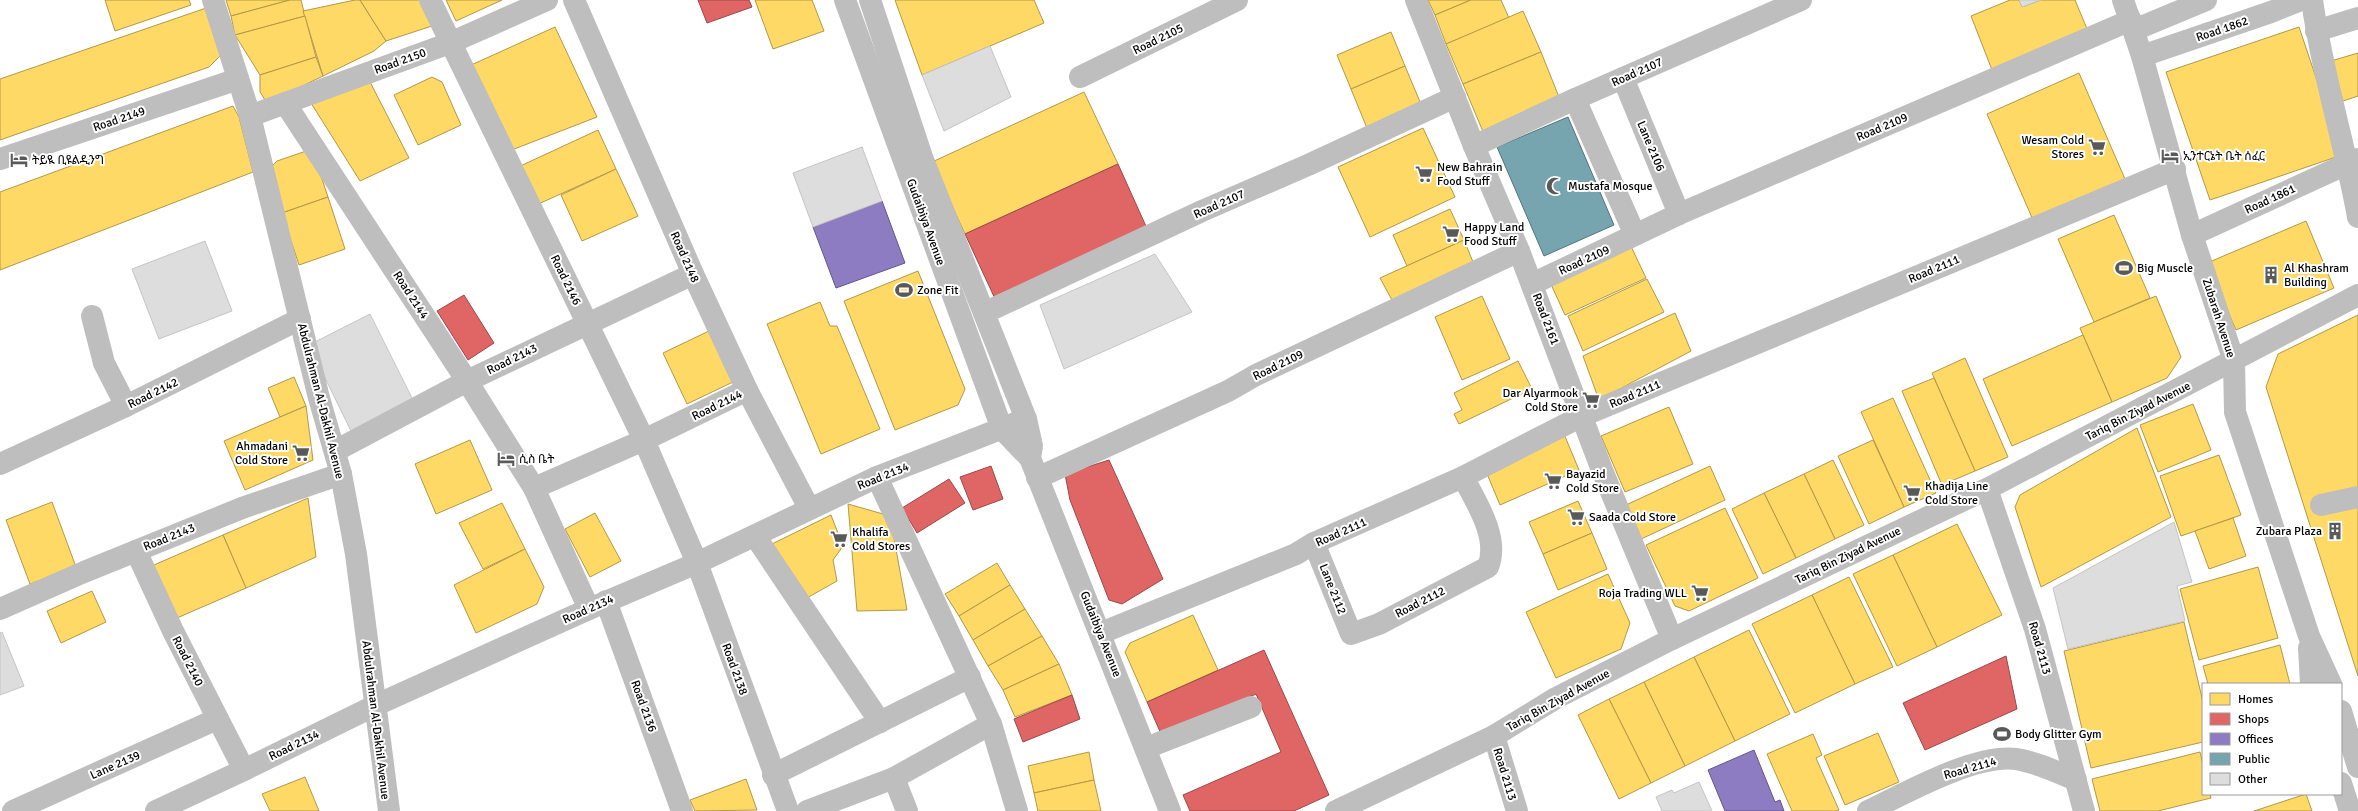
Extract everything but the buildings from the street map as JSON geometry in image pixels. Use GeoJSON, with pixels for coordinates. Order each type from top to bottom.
{"type":"FeatureCollection","features":[{"type":"Feature","properties":{"kind":"street","name":"Abdulrahman Al-Dakhil Avenue"},"geometry":{"type":"LineString","coordinates":[[213,0],[250,116],[319,398],[341,474],[356,554],[374,706],[389,811]]}},
{"type":"Feature","properties":{"kind":"street","name":"Road 2146"},"geometry":{"type":"LineString","coordinates":[[430,0],[644,440],[697,563]]}},
{"type":"Feature","properties":{"kind":"street","name":"Road 2150"},"geometry":{"type":"LineString","coordinates":[[250,116],[450,43],[547,0]]}},
{"type":"Feature","properties":{"kind":"street","name":"Road 2148"},"geometry":{"type":"LineString","coordinates":[[574,0],[693,274],[747,390],[809,508]]}},
{"type":"Feature","properties":{"kind":"street","name":"Gudaibiya Avenue"},"geometry":{"type":"LineString","coordinates":[[845,0],[1002,429],[1033,468],[1101,633],[1170,811]]}},
{"type":"Feature","properties":{"kind":"street","name":"Gudaibiya Avenue"},"geometry":{"type":"LineString","coordinates":[[870,0],[922,157],[1026,419],[1032,446],[1033,468]]}},
{"type":"Feature","properties":{"kind":"street","name":"Road 2105"},"geometry":{"type":"LineString","coordinates":[[1080,77],[1237,0]]}},
{"type":"Feature","properties":{"kind":"street","name":"Road 2161"},"geometry":{"type":"LineString","coordinates":[[1416,0],[1456,97],[1474,146],[1519,250],[1602,470],[1672,639]]}},
{"type":"Feature","properties":{"kind":"street","name":"Road 2107"},"geometry":{"type":"LineString","coordinates":[[1474,146],[1575,99],[1801,0]]}},
{"type":"Feature","properties":{"kind":"street","name":"Zubarah Avenue"},"geometry":{"type":"LineString","coordinates":[[2123,0],[2142,56],[2175,169],[2192,235],[2234,361],[2235,412],[2308,636],[2331,683]]}},
{"type":"Feature","properties":{"kind":"street"},"geometry":{"type":"LineString","coordinates":[[2132,25],[2206,0]]}},
{"type":"Feature","properties":{"kind":"street","name":"Road 1862"},"geometry":{"type":"LineString","coordinates":[[2142,56],[2263,6],[2301,0]]}},
{"type":"Feature","properties":{"kind":"street"},"geometry":{"type":"LineString","coordinates":[[2312,0],[2316,31],[2353,161],[2358,217]]}},
{"type":"Feature","properties":{"kind":"street"},"geometry":{"type":"LineString","coordinates":[[2316,31],[2358,18]]}},
{"type":"Feature","properties":{"kind":"street","name":"Road 2109"},"geometry":{"type":"LineString","coordinates":[[1532,284],[1679,214],[2132,25]]}},
{"type":"Feature","properties":{"kind":"street","name":"Lane 2106"},"geometry":{"type":"LineString","coordinates":[[1623,78],[1679,214]]}},
{"type":"Feature","properties":{"kind":"street","name":"Road 2149"},"geometry":{"type":"LineString","coordinates":[[0,159],[238,79]]}},
{"type":"Feature","properties":{"kind":"street","name":"Road 2107"},"geometry":{"type":"LineString","coordinates":[[984,313],[1202,211],[1308,166],[1456,97]]}},
{"type":"Feature","properties":{"kind":"street"},"geometry":{"type":"LineString","coordinates":[[1575,99],[1635,235]]}},
{"type":"Feature","properties":{"kind":"street","name":"Road 2144"},"geometry":{"type":"LineString","coordinates":[[285,104],[467,381],[534,488],[597,605]]}},
{"type":"Feature","properties":{"kind":"street","name":"Road 1861"},"geometry":{"type":"LineString","coordinates":[[2192,235],[2353,161]]}},
{"type":"Feature","properties":{"kind":"street","name":"Road 2111"},"geometry":{"type":"LineString","coordinates":[[1101,633],[1296,554],[1314,543],[1463,476],[1582,416],[2175,169]]}},
{"type":"Feature","properties":{"kind":"street","name":"Road 2109"},"geometry":{"type":"LineString","coordinates":[[1033,468],[1228,391],[1256,375],[1519,250]]}},
{"type":"Feature","properties":{"kind":"street","name":"Road 2143"},"geometry":{"type":"LineString","coordinates":[[335,451],[467,381],[586,323],[693,274]]}},
{"type":"Feature","properties":{"kind":"street","name":"Tariq Bin Ziyad Avenue"},"geometry":{"type":"LineString","coordinates":[[1336,811],[1494,736],[1556,698],[1672,639],[1986,489],[2358,295]]}},
{"type":"Feature","properties":{"kind":"street"},"geometry":{"type":"LineString","coordinates":[[92,316],[104,363],[126,406]]}},
{"type":"Feature","properties":{"kind":"street","name":"Road 2142"},"geometry":{"type":"LineString","coordinates":[[1,457],[126,406],[300,319]]}},
{"type":"Feature","properties":{"kind":"street","name":"Road 2144"},"geometry":{"type":"LineString","coordinates":[[534,488],[644,440],[747,390]]}},
{"type":"Feature","properties":{"kind":"street","name":"Road 2134"},"geometry":{"type":"LineString","coordinates":[[156,811],[244,770],[374,706],[597,605],[697,563],[755,536],[809,508],[877,477],[1026,419]]}},
{"type":"Feature","properties":{"kind":"street","name":"Road 2143"},"geometry":{"type":"LineString","coordinates":[[0,609],[242,508],[341,474]]}},
{"type":"Feature","properties":{"kind":"street","name":"Road 2112"},"geometry":{"type":"LineString","coordinates":[[1351,634],[1379,624],[1488,568],[1492,551],[1485,522],[1463,476]]}},
{"type":"Feature","properties":{"kind":"street"},"geometry":{"type":"LineString","coordinates":[[877,477],[991,724],[1017,811]]}},
{"type":"Feature","properties":{"kind":"street","name":"Road 2113"},"geometry":{"type":"LineString","coordinates":[[1986,489],[2035,629],[2084,811]]}},
{"type":"Feature","properties":{"kind":"street"},"geometry":{"type":"LineString","coordinates":[[2321,505],[2358,497]]}},
{"type":"Feature","properties":{"kind":"street"},"geometry":{"type":"LineString","coordinates":[[755,536],[880,722]]}},
{"type":"Feature","properties":{"kind":"street","name":"Lane 2112"},"geometry":{"type":"LineString","coordinates":[[1314,543],[1351,634]]}},
{"type":"Feature","properties":{"kind":"street","name":"Road 2140"},"geometry":{"type":"LineString","coordinates":[[136,551],[217,718],[244,770]]}},
{"type":"Feature","properties":{"kind":"street","name":"Road 2138"},"geometry":{"type":"LineString","coordinates":[[697,563],[773,775],[788,811]]}},
{"type":"Feature","properties":{"kind":"street","name":"Road 2136"},"geometry":{"type":"LineString","coordinates":[[597,605],[682,811]]}},
{"type":"Feature","properties":{"kind":"street","name":"Zubarah Avenue"},"geometry":{"type":"LineString","coordinates":[[2308,636],[2312,683]]}},
{"type":"Feature","properties":{"kind":"street"},"geometry":{"type":"LineString","coordinates":[[773,775],[970,677]]}},
{"type":"Feature","properties":{"kind":"street"},"geometry":{"type":"LineString","coordinates":[[1146,748],[1251,707]]}},
{"type":"Feature","properties":{"kind":"street"},"geometry":{"type":"LineString","coordinates":[[2342,714],[2358,767]]}},
{"type":"Feature","properties":{"kind":"street","name":"Lane 2139"},"geometry":{"type":"LineString","coordinates":[[13,811],[217,718]]}},
{"type":"Feature","properties":{"kind":"street"},"geometry":{"type":"LineString","coordinates":[[807,811],[894,778],[991,724]]}},
{"type":"Feature","properties":{"kind":"street","name":"Road 2113"},"geometry":{"type":"LineString","coordinates":[[1494,736],[1517,811]]}},
{"type":"Feature","properties":{"kind":"street","name":"Road 2114"},"geometry":{"type":"LineString","coordinates":[[1868,811],[1941,776],[1993,760],[2016,759],[2076,780]]}},
{"type":"Feature","properties":{"kind":"street"},"geometry":{"type":"LineString","coordinates":[[894,778],[907,811]]}},
{"type":"Feature","properties":{"kind":"street"},"geometry":{"type":"LineString","coordinates":[[2342,786],[2350,811]]}},
{"type":"Feature","properties":{"kind":"place","name":"Wesam Cold Stores"},"geometry":{"type":"Point","coordinates":[2097,147]}},
{"type":"Feature","properties":{"kind":"place","name":"ኢንተርኔት ቤት ሰፈር"},"geometry":{"type":"Point","coordinates":[2170,156]}},
{"type":"Feature","properties":{"kind":"place","name":"ትይዪ ቢዩልዲንግ"},"geometry":{"type":"Point","coordinates":[19,160]}},
{"type":"Feature","properties":{"kind":"place","name":"New Bahrain Food Stuff"},"geometry":{"type":"Point","coordinates":[1424,174]}},
{"type":"Feature","properties":{"kind":"place","name":"Mustafa Mosque"},"geometry":{"type":"Point","coordinates":[1555,186]}},
{"type":"Feature","properties":{"kind":"place","name":"Happy Land Food Stuff"},"geometry":{"type":"Point","coordinates":[1451,234]}},
{"type":"Feature","properties":{"kind":"place","name":"Big Muscle"},"geometry":{"type":"Point","coordinates":[2124,268]}},
{"type":"Feature","properties":{"kind":"place","name":"Al Khashram Building"},"geometry":{"type":"Point","coordinates":[2271,275]}},
{"type":"Feature","properties":{"kind":"place","name":"Zone Fit"},"geometry":{"type":"Point","coordinates":[904,290]}},
{"type":"Feature","properties":{"kind":"place","name":"Dar Alyarmook Cold Store"},"geometry":{"type":"Point","coordinates":[1591,400]}},
{"type":"Feature","properties":{"kind":"place","name":"Ahmadani Cold Store"},"geometry":{"type":"Point","coordinates":[301,453]}},
{"type":"Feature","properties":{"kind":"place","name":"ሲስ ቤት"},"geometry":{"type":"Point","coordinates":[506,459]}},
{"type":"Feature","properties":{"kind":"place","name":"Bayazid Cold Store"},"geometry":{"type":"Point","coordinates":[1553,481]}},
{"type":"Feature","properties":{"kind":"place","name":"Khadija Line Cold Store"},"geometry":{"type":"Point","coordinates":[1912,493]}},
{"type":"Feature","properties":{"kind":"place","name":"Saada Cold Store"},"geometry":{"type":"Point","coordinates":[1576,517]}},
{"type":"Feature","properties":{"kind":"place","name":"Zubara Plaza"},"geometry":{"type":"Point","coordinates":[2335,531]}},
{"type":"Feature","properties":{"kind":"place","name":"Khalifa Cold Stores"},"geometry":{"type":"Point","coordinates":[839,539]}},
{"type":"Feature","properties":{"kind":"place","name":"Roja Trading WLL"},"geometry":{"type":"Point","coordinates":[1700,593]}},
{"type":"Feature","properties":{"kind":"place","name":"Body Glitter Gym"},"geometry":{"type":"Point","coordinates":[2002,734]}}]}
